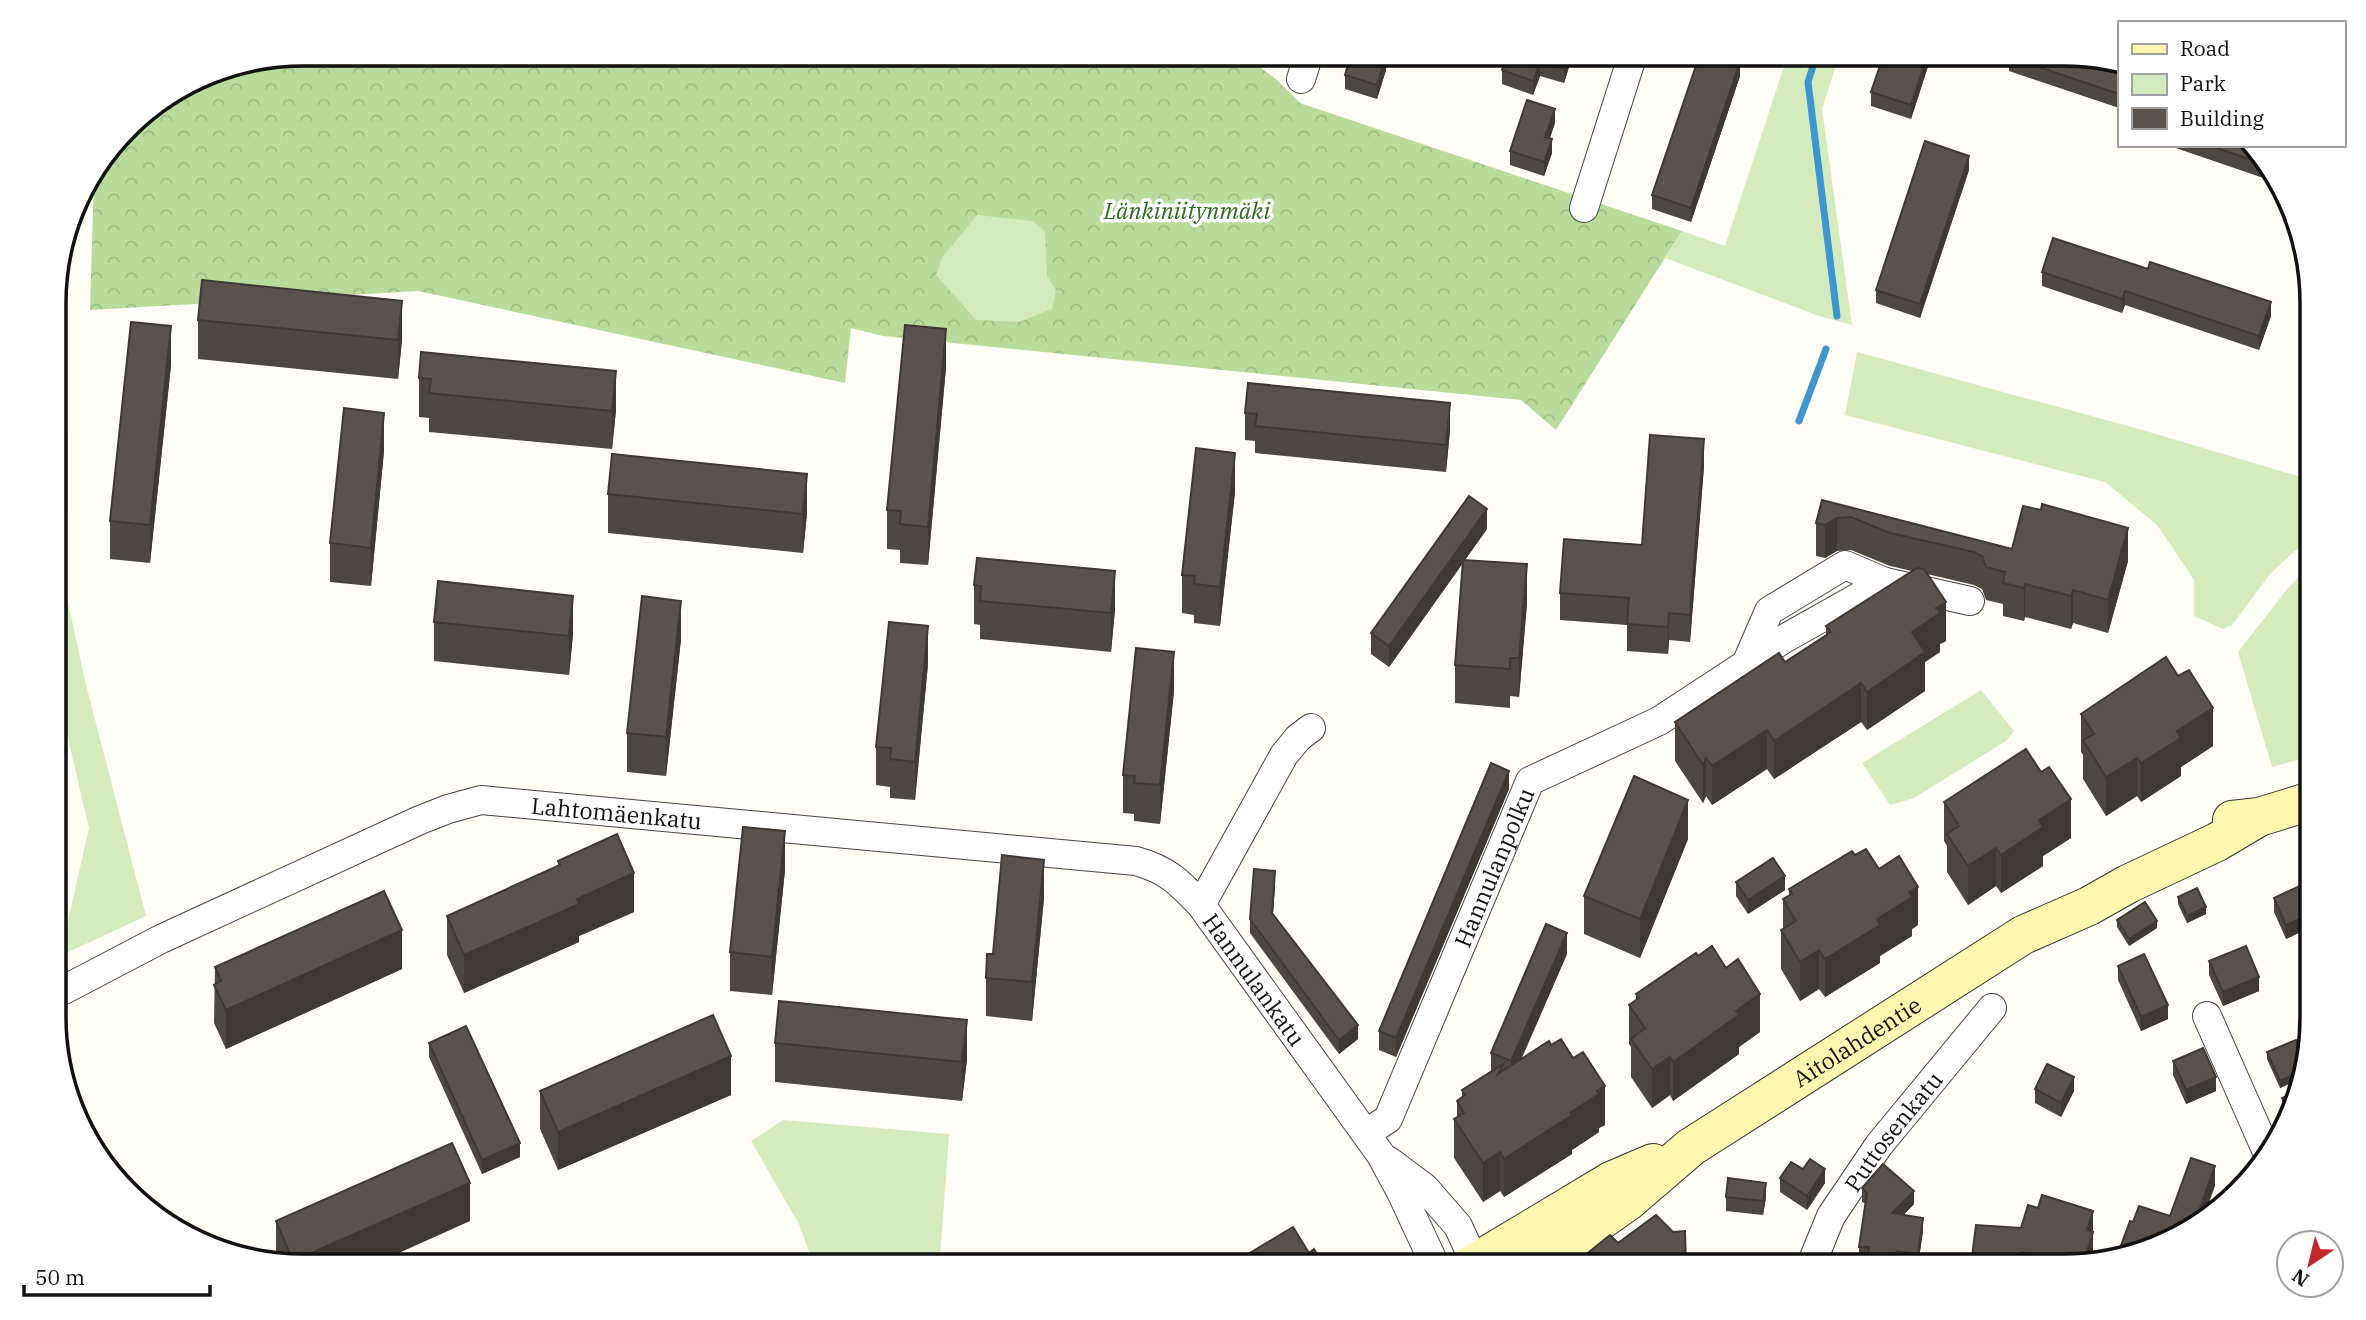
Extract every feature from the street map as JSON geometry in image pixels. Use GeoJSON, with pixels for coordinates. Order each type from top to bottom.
{"type":"FeatureCollection","features":[{"type":"Feature","properties":{"kind":"main road","name":"Aitolahdentie"},"geometry":{"type":"LineString","coordinates":[[1555,1253],[1627,1202],[1690,1147],[2023,935],[2090,906],[2128,884],[2217,842],[2259,817],[2299,804]]}},
{"type":"Feature","properties":{"kind":"main road","name":"Aitolahdentie"},"geometry":{"type":"LineString","coordinates":[[1493,1253],[1611,1181],[1690,1147]]}},
{"type":"Feature","properties":{"kind":"street"},"geometry":{"type":"LineString","coordinates":[[1584,208],[1629,66]]}},
{"type":"Feature","properties":{"kind":"street","name":"Hannulanpolku"},"geometry":{"type":"LineString","coordinates":[[1374,1144],[1388,1119],[1530,781],[1659,721],[1783,640],[1885,582],[1970,601]]}},
{"type":"Feature","properties":{"kind":"street","name":"Hannulankatu"},"geometry":{"type":"LineString","coordinates":[[1311,728],[1298,738],[1284,755],[1201,905],[1374,1144],[1401,1192],[1430,1253]]}},
{"type":"Feature","properties":{"kind":"street","name":"Lahtomäenkatu"},"geometry":{"type":"LineString","coordinates":[[66,989],[161,939],[420,820],[481,800],[1136,861],[1156,866],[1175,877],[1201,905]]}},
{"type":"Feature","properties":{"kind":"street","name":"Puttosenkatu"},"geometry":{"type":"LineString","coordinates":[[1816,1253],[1831,1216],[1879,1145],[1992,1008]]}},
{"type":"Feature","properties":{"kind":"street"},"geometry":{"type":"LineString","coordinates":[[2207,1016],[2263,1143]]}},
{"type":"Feature","properties":{"kind":"street","name":"Hannulankatu"},"geometry":{"type":"LineString","coordinates":[[1374,1144],[1425,1188],[1458,1226],[1469,1253]]}},
{"type":"Feature","properties":{"kind":"green space","name":"Länkiniitynmäki"},"geometry":{"type":"Polygon","coordinates":[[[304,66],[1258,66],[1300,103],[1682,231],[1556,430],[1521,400],[883,336],[851,328],[845,383],[418,291],[90,310],[93,195],[125,147],[147,125],[172,107],[213,85],[242,75],[304,66]]]}},
{"type":"Feature","properties":{"kind":"green space"},"geometry":{"type":"Polygon","coordinates":[[[1784,66],[1836,66],[1822,109],[1852,325],[1819,316],[1665,258],[1682,231],[1725,246],[1784,66]]]}},
{"type":"Feature","properties":{"kind":"green space"},"geometry":{"type":"Polygon","coordinates":[[[977,215],[1033,221],[1045,231],[1047,276],[1056,290],[1052,309],[1019,322],[976,320],[936,275],[942,258],[977,215]]]}},
{"type":"Feature","properties":{"kind":"green space"},"geometry":{"type":"Polygon","coordinates":[[[1857,352],[2146,431],[2299,476],[2299,547],[2270,574],[2232,625],[2223,629],[2194,616],[2194,580],[2157,525],[2105,482],[1845,415],[1857,352]]]}},
{"type":"Feature","properties":{"kind":"green space"},"geometry":{"type":"Polygon","coordinates":[[[2299,577],[2299,759],[2272,767],[2238,652],[2299,577]]]}},
{"type":"Feature","properties":{"kind":"green space"},"geometry":{"type":"Polygon","coordinates":[[[66,592],[86,685],[146,916],[66,953],[66,930],[89,828],[66,730],[66,592]]]}},
{"type":"Feature","properties":{"kind":"green space"},"geometry":{"type":"Polygon","coordinates":[[[1981,690],[2014,731],[2006,741],[1914,798],[1890,805],[1862,763],[1981,690]]]}},
{"type":"Feature","properties":{"kind":"green space"},"geometry":{"type":"Polygon","coordinates":[[[783,1120],[949,1134],[940,1254],[810,1254],[800,1226],[751,1141],[783,1120]]]}},
{"type":"Feature","properties":{"kind":"building"},"geometry":{"type":"Polygon","coordinates":[[[1348,66],[1383,66],[1377,85],[1345,75],[1348,66]]]}},
{"type":"Feature","properties":{"kind":"building"},"geometry":{"type":"Polygon","coordinates":[[[1504,66],[1539,66],[1533,81],[1502,70],[1504,66]]]}},
{"type":"Feature","properties":{"kind":"building"},"geometry":{"type":"Polygon","coordinates":[[[1696,66],[1739,66],[1691,208],[1652,195],[1696,66]]]}},
{"type":"Feature","properties":{"kind":"building"},"geometry":{"type":"Polygon","coordinates":[[[1880,66],[1924,66],[1911,105],[1871,92],[1880,66]]]}},
{"type":"Feature","properties":{"kind":"building"},"geometry":{"type":"Polygon","coordinates":[[[2036,66],[2062,66],[2118,74],[2118,94],[2036,66]]]}},
{"type":"Feature","properties":{"kind":"building"},"geometry":{"type":"Polygon","coordinates":[[[1527,100],[1555,109],[1545,137],[1552,139],[1544,162],[1510,151],[1527,100]]]}},
{"type":"Feature","properties":{"kind":"building"},"geometry":{"type":"Polygon","coordinates":[[[1925,141],[1969,156],[1920,304],[1876,290],[1925,141]]]}},
{"type":"Feature","properties":{"kind":"building"},"geometry":{"type":"Polygon","coordinates":[[[2214,147],[2240,147],[2250,159],[2214,147]]]}},
{"type":"Feature","properties":{"kind":"building"},"geometry":{"type":"Polygon","coordinates":[[[2053,238],[2148,269],[2150,262],[2271,302],[2259,336],[2125,291],[2122,299],[2042,272],[2053,238]]]}},
{"type":"Feature","properties":{"kind":"building"},"geometry":{"type":"Polygon","coordinates":[[[202,280],[402,301],[398,340],[198,320],[202,280]]]}},
{"type":"Feature","properties":{"kind":"building"},"geometry":{"type":"Polygon","coordinates":[[[131,322],[171,326],[150,525],[110,521],[131,322]]]}},
{"type":"Feature","properties":{"kind":"building"},"geometry":{"type":"Polygon","coordinates":[[[905,325],[946,329],[928,527],[900,524],[901,511],[887,510],[905,325]]]}},
{"type":"Feature","properties":{"kind":"building"},"geometry":{"type":"Polygon","coordinates":[[[421,352],[616,371],[612,411],[429,393],[431,379],[419,378],[421,352]]]}},
{"type":"Feature","properties":{"kind":"building"},"geometry":{"type":"Polygon","coordinates":[[[1248,383],[1450,403],[1446,445],[1255,426],[1257,414],[1245,413],[1248,383]]]}},
{"type":"Feature","properties":{"kind":"building"},"geometry":{"type":"Polygon","coordinates":[[[344,408],[384,413],[371,548],[330,543],[344,408]]]}},
{"type":"Feature","properties":{"kind":"building"},"geometry":{"type":"Polygon","coordinates":[[[1650,435],[1704,439],[1690,615],[1669,613],[1668,627],[1627,624],[1629,598],[1560,593],[1564,539],[1642,545],[1650,435]]]}},
{"type":"Feature","properties":{"kind":"building"},"geometry":{"type":"Polygon","coordinates":[[[1196,448],[1235,453],[1220,587],[1194,584],[1195,576],[1182,575],[1196,448]]]}},
{"type":"Feature","properties":{"kind":"building"},"geometry":{"type":"Polygon","coordinates":[[[612,454],[807,474],[803,514],[608,494],[612,454]]]}},
{"type":"Feature","properties":{"kind":"building"},"geometry":{"type":"Polygon","coordinates":[[[1469,496],[1487,509],[1389,646],[1371,633],[1469,496]]]}},
{"type":"Feature","properties":{"kind":"building"},"geometry":{"type":"Polygon","coordinates":[[[1822,500],[2012,549],[2023,506],[2041,510],[2042,504],[2128,528],[2108,600],[2073,590],[2071,596],[2025,584],[2024,588],[2003,583],[2005,572],[1986,567],[1982,556],[1974,552],[1890,533],[1851,517],[1837,518],[1825,525],[1816,523],[1822,500]]]}},
{"type":"Feature","properties":{"kind":"building"},"geometry":{"type":"Polygon","coordinates":[[[977,558],[1115,571],[1111,613],[980,601],[981,586],[974,585],[977,558]]]}},
{"type":"Feature","properties":{"kind":"building"},"geometry":{"type":"Polygon","coordinates":[[[1463,560],[1527,564],[1519,658],[1510,658],[1510,669],[1455,665],[1463,560]]]}},
{"type":"Feature","properties":{"kind":"building"},"geometry":{"type":"Polygon","coordinates":[[[1917,568],[1924,569],[1946,602],[1936,608],[1940,613],[1912,632],[1925,652],[1867,692],[1861,683],[1774,741],[1767,730],[1712,766],[1706,758],[1703,765],[1675,722],[1779,653],[1785,662],[1831,632],[1826,626],[1917,568]]]}},
{"type":"Feature","properties":{"kind":"building"},"geometry":{"type":"Polygon","coordinates":[[[438,581],[573,596],[569,636],[434,622],[438,581]]]}},
{"type":"Feature","properties":{"kind":"building"},"geometry":{"type":"Polygon","coordinates":[[[642,596],[681,601],[666,737],[627,733],[642,596]]]}},
{"type":"Feature","properties":{"kind":"building"},"geometry":{"type":"Polygon","coordinates":[[[889,622],[928,626],[915,762],[890,759],[891,748],[876,747],[889,622]]]}},
{"type":"Feature","properties":{"kind":"building"},"geometry":{"type":"Polygon","coordinates":[[[1136,648],[1174,652],[1160,785],[1134,783],[1135,776],[1123,775],[1136,648]]]}},
{"type":"Feature","properties":{"kind":"building"},"geometry":{"type":"Polygon","coordinates":[[[2166,657],[2178,676],[2189,670],[2213,708],[2177,731],[2181,738],[2141,763],[2137,758],[2106,777],[2083,740],[2094,734],[2081,714],[2166,657]]]}},
{"type":"Feature","properties":{"kind":"building"},"geometry":{"type":"Polygon","coordinates":[[[2026,749],[2041,772],[2049,767],[2071,799],[2039,820],[2043,827],[2001,855],[1996,848],[1968,866],[1947,834],[1959,826],[1944,802],[2026,749]]]}},
{"type":"Feature","properties":{"kind":"building"},"geometry":{"type":"Polygon","coordinates":[[[1491,763],[1509,771],[1396,1038],[1379,1031],[1491,763]]]}},
{"type":"Feature","properties":{"kind":"building"},"geometry":{"type":"Polygon","coordinates":[[[1634,776],[1688,800],[1640,919],[1584,896],[1634,776]]]}},
{"type":"Feature","properties":{"kind":"building"},"geometry":{"type":"Polygon","coordinates":[[[743,827],[785,831],[772,957],[730,952],[743,827]]]}},
{"type":"Feature","properties":{"kind":"building"},"geometry":{"type":"Polygon","coordinates":[[[617,834],[634,873],[577,899],[579,904],[464,955],[447,916],[560,865],[558,861],[617,834]]]}},
{"type":"Feature","properties":{"kind":"building"},"geometry":{"type":"Polygon","coordinates":[[[1866,849],[1879,869],[1899,856],[1918,887],[1909,892],[1912,897],[1877,919],[1880,925],[1825,959],[1819,950],[1800,962],[1781,930],[1796,921],[1783,899],[1792,894],[1789,889],[1852,851],[1855,855],[1866,849]]]}},
{"type":"Feature","properties":{"kind":"building"},"geometry":{"type":"Polygon","coordinates":[[[1002,855],[1044,860],[1032,982],[986,978],[987,954],[993,954],[1002,855]]]}},
{"type":"Feature","properties":{"kind":"building"},"geometry":{"type":"Polygon","coordinates":[[[1773,858],[1785,876],[1748,900],[1736,882],[1773,858]]]}},
{"type":"Feature","properties":{"kind":"building"},"geometry":{"type":"Polygon","coordinates":[[[1254,869],[1275,871],[1272,913],[1358,1025],[1339,1040],[1250,919],[1254,869]]]}},
{"type":"Feature","properties":{"kind":"building"},"geometry":{"type":"Polygon","coordinates":[[[2299,886],[2299,919],[2286,925],[2274,898],[2299,886]]]}},
{"type":"Feature","properties":{"kind":"building"},"geometry":{"type":"Polygon","coordinates":[[[2197,888],[2206,907],[2187,916],[2178,897],[2197,888]]]}},
{"type":"Feature","properties":{"kind":"building"},"geometry":{"type":"Polygon","coordinates":[[[384,891],[402,930],[226,1010],[214,985],[221,981],[215,967],[384,891]]]}},
{"type":"Feature","properties":{"kind":"building"},"geometry":{"type":"Polygon","coordinates":[[[2145,902],[2157,921],[2129,939],[2117,920],[2145,902]]]}},
{"type":"Feature","properties":{"kind":"building"},"geometry":{"type":"Polygon","coordinates":[[[1546,924],[1567,933],[1511,1061],[1491,1053],[1546,924]]]}},
{"type":"Feature","properties":{"kind":"building"},"geometry":{"type":"Polygon","coordinates":[[[1712,946],[1726,968],[1738,959],[1760,994],[1736,1011],[1739,1015],[1673,1062],[1670,1057],[1652,1069],[1631,1039],[1645,1028],[1629,1005],[1639,998],[1636,994],[1696,953],[1698,956],[1712,946]]]}},
{"type":"Feature","properties":{"kind":"building"},"geometry":{"type":"Polygon","coordinates":[[[2246,946],[2259,977],[2223,992],[2209,961],[2246,946]]]}},
{"type":"Feature","properties":{"kind":"building"},"geometry":{"type":"Polygon","coordinates":[[[2144,954],[2168,1005],[2141,1017],[2118,966],[2144,954]]]}},
{"type":"Feature","properties":{"kind":"building"},"geometry":{"type":"Polygon","coordinates":[[[779,1001],[967,1020],[962,1062],[775,1043],[779,1001]]]}},
{"type":"Feature","properties":{"kind":"building"},"geometry":{"type":"Polygon","coordinates":[[[713,1015],[731,1056],[558,1132],[540,1091],[713,1015]]]}},
{"type":"Feature","properties":{"kind":"building"},"geometry":{"type":"Polygon","coordinates":[[[466,1026],[520,1143],[482,1160],[429,1043],[466,1026]]]}},
{"type":"Feature","properties":{"kind":"building"},"geometry":{"type":"Polygon","coordinates":[[[1561,1039],[1573,1058],[1583,1052],[1605,1086],[1597,1091],[1599,1094],[1570,1113],[1572,1115],[1504,1159],[1500,1152],[1483,1163],[1454,1119],[1464,1113],[1457,1101],[1465,1095],[1462,1090],[1503,1064],[1498,1074],[1549,1041],[1551,1045],[1561,1039]]]}},
{"type":"Feature","properties":{"kind":"building"},"geometry":{"type":"Polygon","coordinates":[[[2296,1040],[2292,1075],[2280,1081],[2267,1052],[2296,1040]]]}},
{"type":"Feature","properties":{"kind":"building"},"geometry":{"type":"Polygon","coordinates":[[[2203,1048],[2216,1077],[2186,1090],[2173,1061],[2203,1048]]]}},
{"type":"Feature","properties":{"kind":"building"},"geometry":{"type":"Polygon","coordinates":[[[2047,1064],[2074,1077],[2061,1103],[2035,1089],[2047,1064]]]}},
{"type":"Feature","properties":{"kind":"building"},"geometry":{"type":"Polygon","coordinates":[[[452,1143],[470,1183],[309,1254],[289,1253],[276,1221],[452,1143]]]}},
{"type":"Feature","properties":{"kind":"building"},"geometry":{"type":"Polygon","coordinates":[[[2191,1158],[2215,1166],[2200,1209],[2167,1229],[2121,1246],[2139,1206],[2170,1216],[2191,1158]]]}},
{"type":"Feature","properties":{"kind":"building"},"geometry":{"type":"Polygon","coordinates":[[[1810,1159],[1825,1169],[1807,1196],[1780,1178],[1791,1162],[1803,1169],[1810,1159]]]}},
{"type":"Feature","properties":{"kind":"building"},"geometry":{"type":"Polygon","coordinates":[[[1883,1164],[1914,1191],[1892,1213],[1923,1218],[1918,1253],[1897,1251],[1868,1253],[1869,1247],[1859,1247],[1867,1193],[1862,1188],[1883,1164]]]}},
{"type":"Feature","properties":{"kind":"building"},"geometry":{"type":"Polygon","coordinates":[[[1728,1178],[1766,1183],[1763,1201],[1726,1197],[1728,1178]]]}},
{"type":"Feature","properties":{"kind":"building"},"geometry":{"type":"Polygon","coordinates":[[[2042,1195],[2093,1211],[2087,1230],[2093,1232],[2087,1252],[1972,1253],[1976,1225],[2021,1228],[2028,1205],[2038,1208],[2042,1195]]]}},
{"type":"Feature","properties":{"kind":"building"},"geometry":{"type":"Polygon","coordinates":[[[1656,1215],[1673,1232],[1685,1231],[1686,1253],[1587,1253],[1610,1235],[1618,1243],[1656,1215]]]}},
{"type":"Feature","properties":{"kind":"building"},"geometry":{"type":"Polygon","coordinates":[[[1293,1227],[1309,1253],[1314,1249],[1317,1253],[1249,1253],[1293,1227]]]}},
{"type":"Feature","properties":{"kind":"waterway"},"geometry":{"type":"LineString","coordinates":[[1813,66],[1808,82],[1837,316]]}},
{"type":"Feature","properties":{"kind":"waterway"},"geometry":{"type":"LineString","coordinates":[[1799,421],[1826,349]]}}]}
